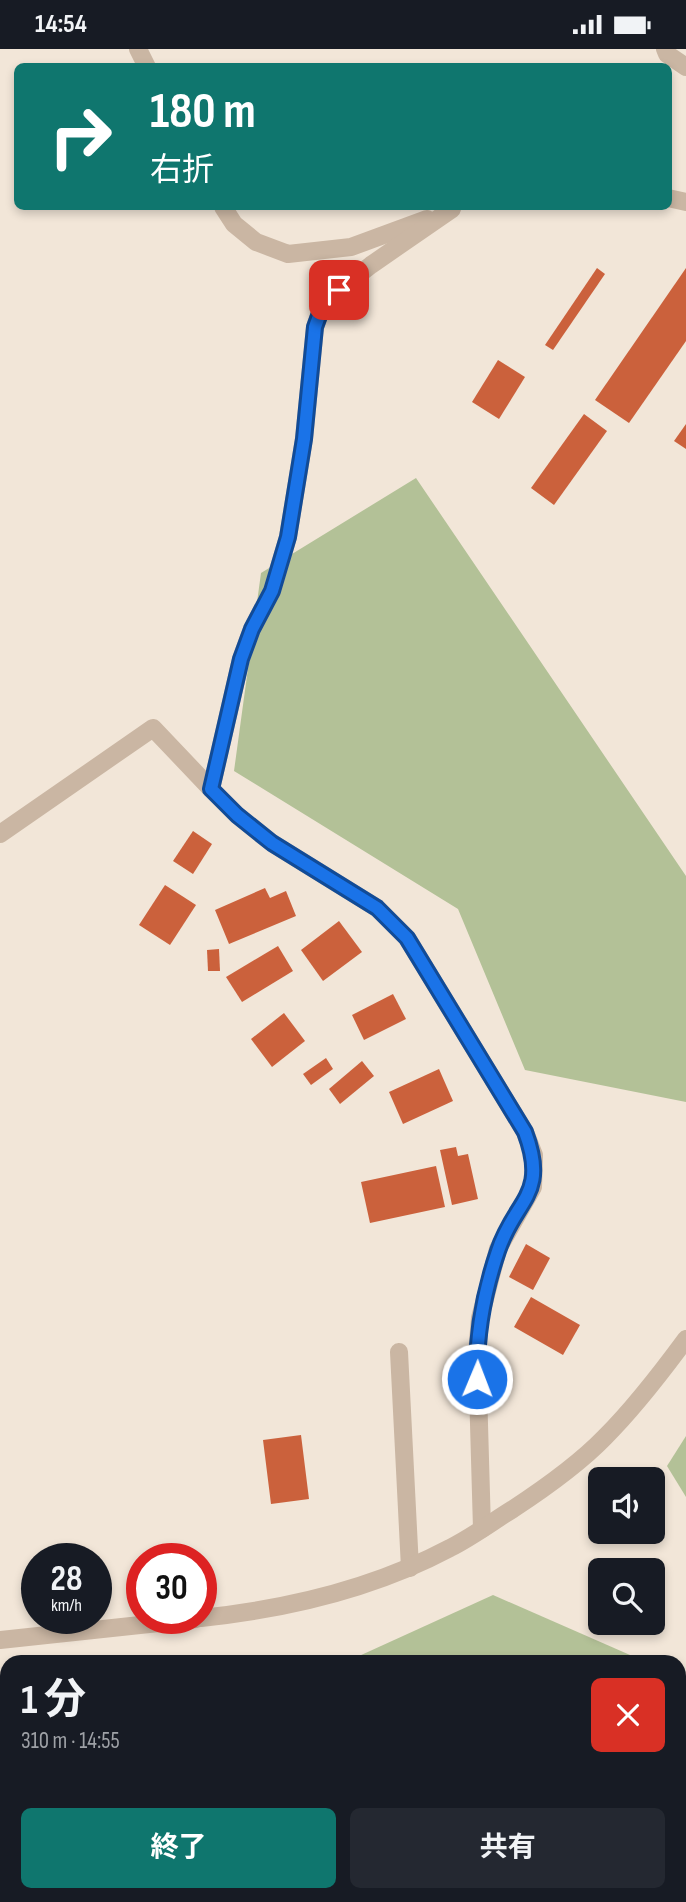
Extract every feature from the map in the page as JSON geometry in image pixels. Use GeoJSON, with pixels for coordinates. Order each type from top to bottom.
{"type":"FeatureCollection","features":[{"type":"Feature","properties":{"kind":"street"},"geometry":{"type":"LineString","coordinates":[[664,49],[686,67]]}},
{"type":"Feature","properties":{"kind":"street"},"geometry":{"type":"LineString","coordinates":[[225,210],[234,224],[256,242],[288,254],[351,247],[453,210]]}},
{"type":"Feature","properties":{"kind":"street"},"geometry":{"type":"LineString","coordinates":[[211,789],[241,659],[252,629],[272,591],[288,537],[304,439],[315,327],[324,302],[371,265],[455,210]]}},
{"type":"Feature","properties":{"kind":"street"},"geometry":{"type":"LineString","coordinates":[[0,834],[153,728],[237,815],[272,843],[377,908],[407,938],[525,1132],[534,1155],[533,1187],[498,1249],[480,1318],[477,1354],[482,1529]]}},
{"type":"Feature","properties":{"kind":"street"},"geometry":{"type":"LineString","coordinates":[[217,1616],[251,1613],[332,1595],[410,1568],[451,1548],[549,1485],[605,1437],[657,1378],[686,1339]]}},
{"type":"Feature","properties":{"kind":"street"},"geometry":{"type":"LineString","coordinates":[[399,1352],[410,1568]]}},
{"type":"Feature","properties":{"kind":"street"},"geometry":{"type":"LineString","coordinates":[[0,1640],[126,1626]]}},
{"type":"Feature","properties":{"kind":"green space"},"geometry":{"type":"Polygon","coordinates":[[[416,478],[686,876],[686,1102],[525,1070],[458,909],[234,771],[261,573],[416,478]]]}},
{"type":"Feature","properties":{"kind":"green space"},"geometry":{"type":"Polygon","coordinates":[[[686,1436],[686,1497],[667,1466],[686,1436]]]}},
{"type":"Feature","properties":{"kind":"green space"},"geometry":{"type":"Polygon","coordinates":[[[493,1595],[630,1655],[361,1655],[493,1595]]]}},
{"type":"Feature","properties":{"kind":"building"},"geometry":{"type":"Polygon","coordinates":[[[597,268],[605,274],[553,350],[545,345],[597,268]]]}},
{"type":"Feature","properties":{"kind":"building"},"geometry":{"type":"Polygon","coordinates":[[[686,268],[686,341],[629,423],[595,400],[686,268]]]}},
{"type":"Feature","properties":{"kind":"building"},"geometry":{"type":"Polygon","coordinates":[[[498,360],[525,377],[499,419],[472,402],[498,360]]]}},
{"type":"Feature","properties":{"kind":"building"},"geometry":{"type":"Polygon","coordinates":[[[584,414],[607,431],[554,505],[531,488],[584,414]]]}},
{"type":"Feature","properties":{"kind":"building"},"geometry":{"type":"Polygon","coordinates":[[[686,424],[686,449],[674,441],[686,424]]]}},
{"type":"Feature","properties":{"kind":"building"},"geometry":{"type":"Polygon","coordinates":[[[193,831],[212,844],[193,874],[173,861],[193,831]]]}},
{"type":"Feature","properties":{"kind":"building"},"geometry":{"type":"Polygon","coordinates":[[[165,885],[196,905],[170,945],[139,925],[165,885]]]}},
{"type":"Feature","properties":{"kind":"building"},"geometry":{"type":"Polygon","coordinates":[[[265,888],[270,898],[286,891],[296,916],[229,944],[215,910],[265,888]]]}},
{"type":"Feature","properties":{"kind":"building"},"geometry":{"type":"Polygon","coordinates":[[[339,921],[362,952],[323,981],[301,950],[339,921]]]}},
{"type":"Feature","properties":{"kind":"building"},"geometry":{"type":"Polygon","coordinates":[[[278,946],[293,971],[242,1002],[226,977],[278,946]]]}},
{"type":"Feature","properties":{"kind":"building"},"geometry":{"type":"Polygon","coordinates":[[[219,949],[220,971],[208,971],[207,950],[219,949]]]}},
{"type":"Feature","properties":{"kind":"building"},"geometry":{"type":"Polygon","coordinates":[[[393,994],[406,1019],[364,1040],[352,1015],[393,994]]]}},
{"type":"Feature","properties":{"kind":"building"},"geometry":{"type":"Polygon","coordinates":[[[284,1013],[305,1041],[272,1067],[251,1039],[284,1013]]]}},
{"type":"Feature","properties":{"kind":"building"},"geometry":{"type":"Polygon","coordinates":[[[326,1058],[333,1069],[311,1085],[303,1074],[326,1058]]]}},
{"type":"Feature","properties":{"kind":"building"},"geometry":{"type":"Polygon","coordinates":[[[362,1061],[374,1076],[340,1104],[329,1089],[362,1061]]]}},
{"type":"Feature","properties":{"kind":"building"},"geometry":{"type":"Polygon","coordinates":[[[439,1069],[453,1101],[403,1124],[389,1092],[439,1069]]]}},
{"type":"Feature","properties":{"kind":"building"},"geometry":{"type":"Polygon","coordinates":[[[456,1147],[458,1156],[468,1154],[478,1199],[452,1205],[440,1150],[456,1147]]]}},
{"type":"Feature","properties":{"kind":"building"},"geometry":{"type":"Polygon","coordinates":[[[436,1166],[445,1207],[370,1223],[361,1182],[436,1166]]]}},
{"type":"Feature","properties":{"kind":"building"},"geometry":{"type":"Polygon","coordinates":[[[526,1244],[550,1258],[533,1290],[509,1277],[526,1244]]]}},
{"type":"Feature","properties":{"kind":"building"},"geometry":{"type":"Polygon","coordinates":[[[531,1297],[580,1325],[563,1355],[514,1327],[531,1297]]]}},
{"type":"Feature","properties":{"kind":"building"},"geometry":{"type":"Polygon","coordinates":[[[301,1435],[309,1499],[271,1504],[263,1440],[301,1435]]]}},
{"type":"Feature","properties":{"kind":"route"},"geometry":{"type":"LineString","coordinates":[[339,290],[324,302],[315,327],[304,439],[288,537],[272,591],[252,629],[241,659],[211,789],[237,815],[272,843],[377,908],[407,938],[525,1132],[534,1155],[533,1187],[498,1249],[480,1318],[477,1379]]}}]}
